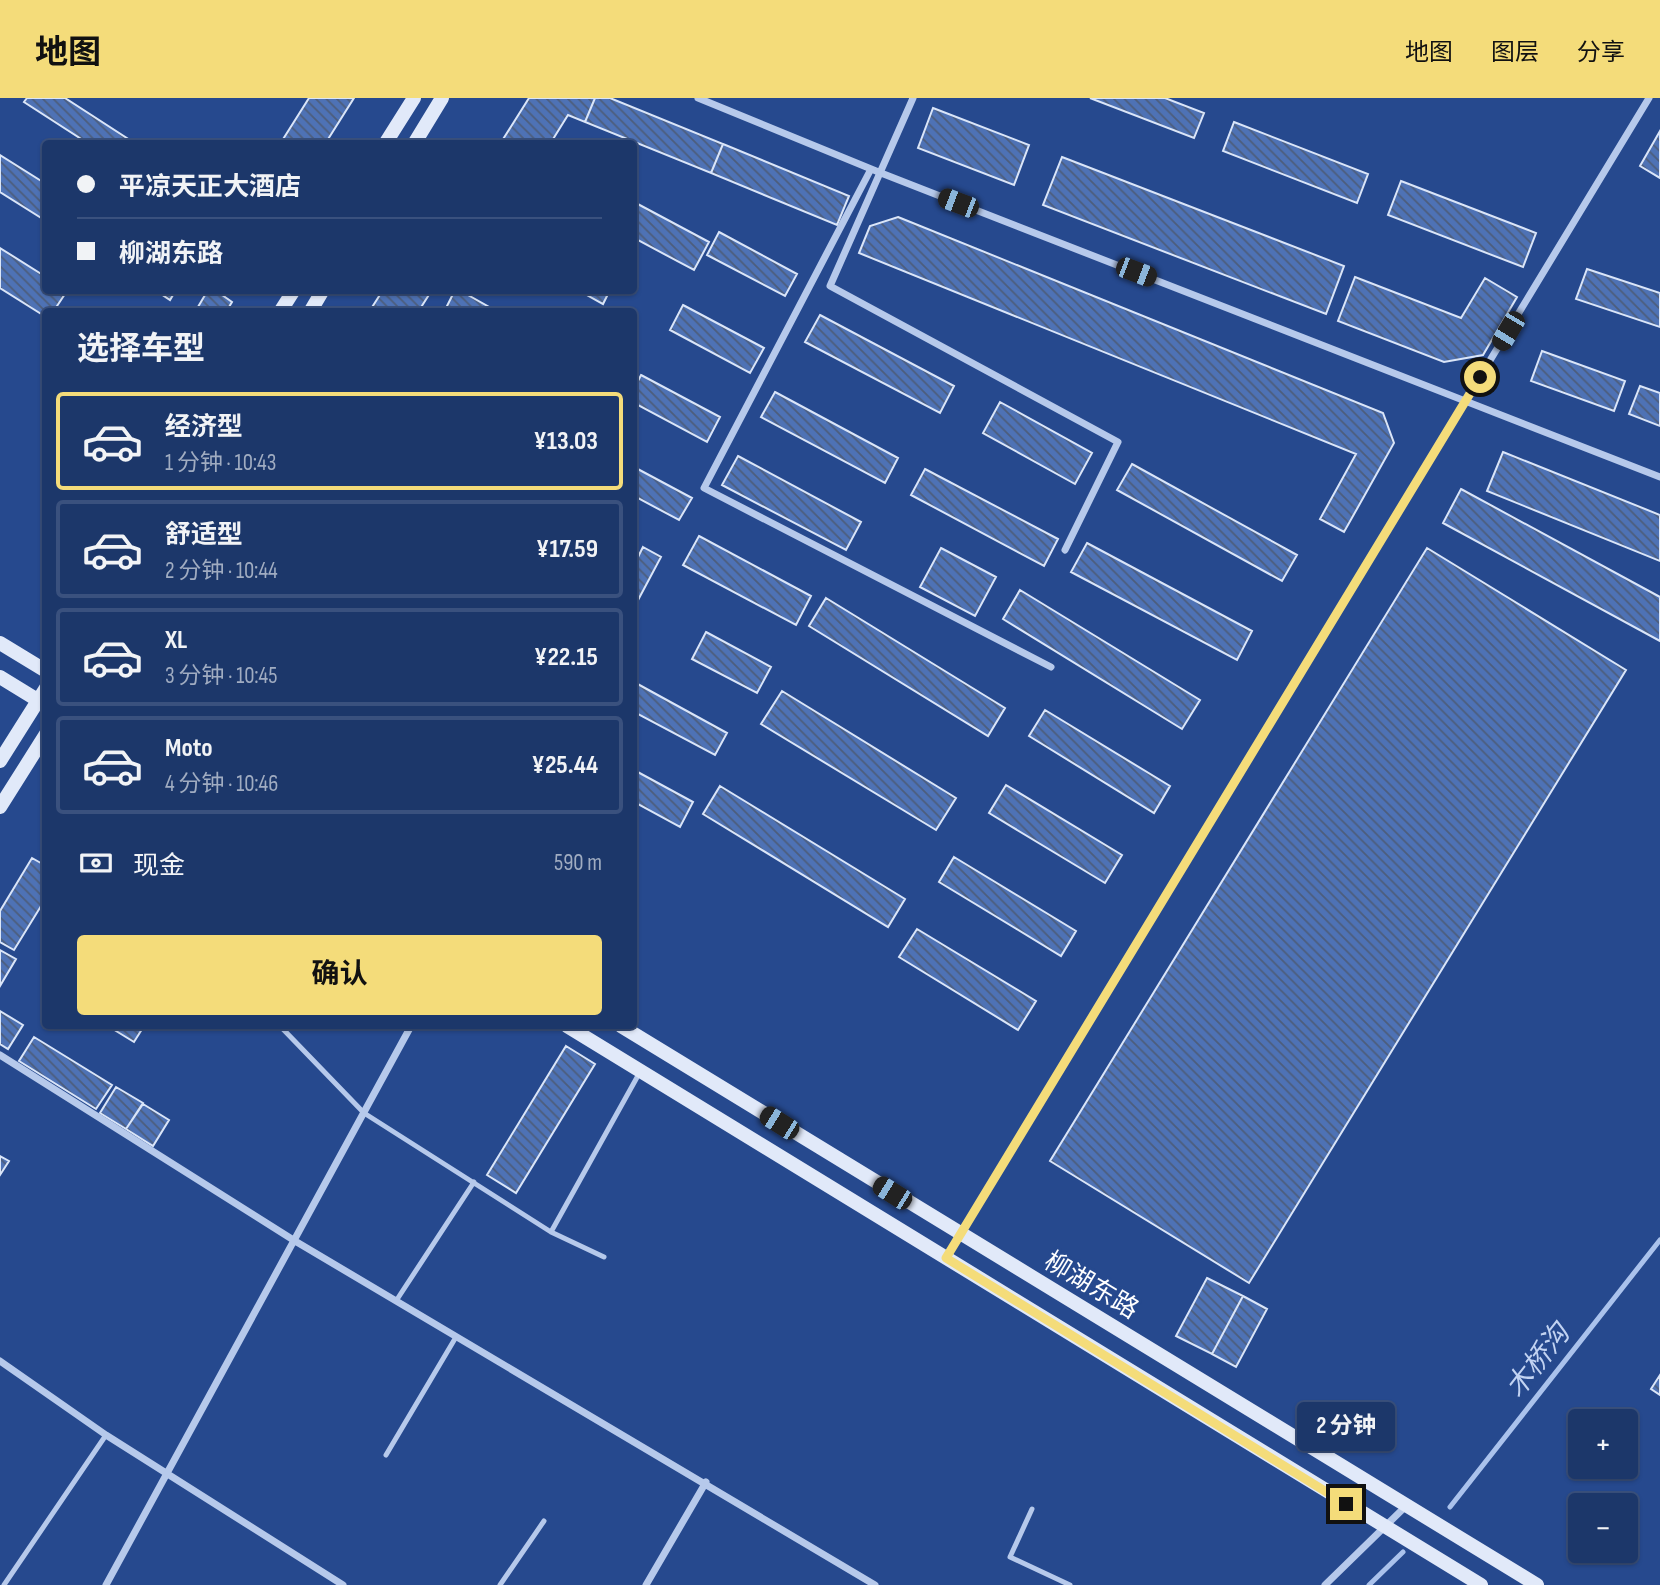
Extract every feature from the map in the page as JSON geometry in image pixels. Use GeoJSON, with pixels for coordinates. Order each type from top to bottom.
{"type":"FeatureCollection","features":[{"type":"Feature","properties":{"kind":"main road"},"geometry":{"type":"LineString","coordinates":[[388,140],[414,98]]}},
{"type":"Feature","properties":{"kind":"main road"},"geometry":{"type":"LineString","coordinates":[[416,140],[442,98]]}},
{"type":"Feature","properties":{"kind":"main road"},"geometry":{"type":"LineString","coordinates":[[0,643],[42,669]]}},
{"type":"Feature","properties":{"kind":"main road"},"geometry":{"type":"LineString","coordinates":[[0,677],[42,698]]}},
{"type":"Feature","properties":{"kind":"main road"},"geometry":{"type":"LineString","coordinates":[[0,761],[42,699]]}},
{"type":"Feature","properties":{"kind":"main road"},"geometry":{"type":"LineString","coordinates":[[0,807],[42,740]]}},
{"type":"Feature","properties":{"kind":"main road","name":"柳湖东路"},"geometry":{"type":"LineString","coordinates":[[573,1029],[1481,1585]]}},
{"type":"Feature","properties":{"kind":"main road","name":"柳湖东路"},"geometry":{"type":"LineString","coordinates":[[626,1029],[959,1235],[1537,1585]]}},
{"type":"Feature","properties":{"kind":"street"},"geometry":{"type":"LineString","coordinates":[[698,98],[881,173],[1660,477]]}},
{"type":"Feature","properties":{"kind":"street"},"geometry":{"type":"LineString","coordinates":[[913,98],[830,286],[1118,442],[1065,550]]}},
{"type":"Feature","properties":{"kind":"street"},"geometry":{"type":"LineString","coordinates":[[946,1258],[1649,98]]}},
{"type":"Feature","properties":{"kind":"street"},"geometry":{"type":"LineString","coordinates":[[871,169],[704,488],[1051,667]]}},
{"type":"Feature","properties":{"kind":"street"},"geometry":{"type":"LineString","coordinates":[[106,1585],[409,1029]]}},
{"type":"Feature","properties":{"kind":"street"},"geometry":{"type":"LineString","coordinates":[[0,1055],[295,1241],[706,1482],[875,1585]]}},
{"type":"Feature","properties":{"kind":"street"},"geometry":{"type":"LineString","coordinates":[[1,1363],[106,1435],[343,1585]]}},
{"type":"Feature","properties":{"kind":"street"},"geometry":{"type":"LineString","coordinates":[[646,1585],[706,1482]]}},
{"type":"Feature","properties":{"kind":"street"},"geometry":{"type":"LineString","coordinates":[[1325,1585],[1406,1506]]}},
{"type":"Feature","properties":{"kind":"lane"},"geometry":{"type":"LineString","coordinates":[[283,1029],[365,1112],[551,1231],[604,1257]]}},
{"type":"Feature","properties":{"kind":"lane"},"geometry":{"type":"LineString","coordinates":[[551,1231],[641,1070]]}},
{"type":"Feature","properties":{"kind":"lane"},"geometry":{"type":"LineString","coordinates":[[396,1301],[474,1182]]}},
{"type":"Feature","properties":{"kind":"lane"},"geometry":{"type":"LineString","coordinates":[[386,1455],[456,1337]]}},
{"type":"Feature","properties":{"kind":"lane"},"geometry":{"type":"LineString","coordinates":[[4,1585],[106,1435]]}},
{"type":"Feature","properties":{"kind":"lane"},"geometry":{"type":"LineString","coordinates":[[1032,1510],[1010,1557],[1070,1585]]}},
{"type":"Feature","properties":{"kind":"lane"},"geometry":{"type":"LineString","coordinates":[[500,1585],[544,1521]]}},
{"type":"Feature","properties":{"kind":"building"},"geometry":{"type":"Polygon","coordinates":[[[27,98],[65,98],[130,140],[83,140],[24,102],[27,98]]]}},
{"type":"Feature","properties":{"kind":"building"},"geometry":{"type":"Polygon","coordinates":[[[309,98],[354,98],[328,140],[283,140],[309,98]]]}},
{"type":"Feature","properties":{"kind":"building"},"geometry":{"type":"Polygon","coordinates":[[[529,98],[595,98],[585,122],[568,115],[552,140],[503,140],[529,98]]]}},
{"type":"Feature","properties":{"kind":"building"},"geometry":{"type":"Polygon","coordinates":[[[595,98],[610,98],[723,144],[711,173],[637,143],[637,140],[629,140],[585,122],[595,98]]]}},
{"type":"Feature","properties":{"kind":"building"},"geometry":{"type":"Polygon","coordinates":[[[1090,98],[1165,98],[1204,113],[1194,138],[1090,98]]]}},
{"type":"Feature","properties":{"kind":"building"},"geometry":{"type":"Polygon","coordinates":[[[933,108],[1029,145],[1014,185],[918,148],[933,108]]]}},
{"type":"Feature","properties":{"kind":"building"},"geometry":{"type":"Polygon","coordinates":[[[1234,122],[1368,174],[1357,203],[1223,151],[1234,122]]]}},
{"type":"Feature","properties":{"kind":"building"},"geometry":{"type":"Polygon","coordinates":[[[1660,131],[1660,178],[1640,166],[1660,131]]]}},
{"type":"Feature","properties":{"kind":"building"},"geometry":{"type":"Polygon","coordinates":[[[723,144],[849,196],[837,225],[711,173],[723,144]]]}},
{"type":"Feature","properties":{"kind":"building"},"geometry":{"type":"Polygon","coordinates":[[[0,155],[42,181],[42,218],[0,192],[0,155]]]}},
{"type":"Feature","properties":{"kind":"building"},"geometry":{"type":"Polygon","coordinates":[[[1062,157],[1344,266],[1326,314],[1043,205],[1062,157]]]}},
{"type":"Feature","properties":{"kind":"building"},"geometry":{"type":"Polygon","coordinates":[[[1401,181],[1536,233],[1523,267],[1388,215],[1401,181]]]}},
{"type":"Feature","properties":{"kind":"building"},"geometry":{"type":"Polygon","coordinates":[[[637,204],[709,242],[694,270],[637,240],[637,204]]]}},
{"type":"Feature","properties":{"kind":"building"},"geometry":{"type":"Polygon","coordinates":[[[898,217],[1383,413],[1394,443],[1344,532],[1320,519],[1356,454],[859,253],[870,226],[898,217]]]}},
{"type":"Feature","properties":{"kind":"building"},"geometry":{"type":"Polygon","coordinates":[[[719,232],[797,274],[785,296],[707,255],[719,232]]]}},
{"type":"Feature","properties":{"kind":"building"},"geometry":{"type":"Polygon","coordinates":[[[0,248],[42,274],[42,294],[65,294],[56,308],[42,308],[42,314],[0,288],[0,248]]]}},
{"type":"Feature","properties":{"kind":"building"},"geometry":{"type":"Polygon","coordinates":[[[1587,269],[1660,293],[1660,327],[1576,299],[1587,269]]]}},
{"type":"Feature","properties":{"kind":"building"},"geometry":{"type":"Polygon","coordinates":[[[1355,277],[1461,318],[1485,278],[1517,297],[1483,355],[1444,362],[1338,321],[1355,277]]]}},
{"type":"Feature","properties":{"kind":"building"},"geometry":{"type":"Polygon","coordinates":[[[161,294],[174,294],[170,300],[161,294]]]}},
{"type":"Feature","properties":{"kind":"building"},"geometry":{"type":"Polygon","coordinates":[[[206,294],[221,294],[232,302],[228,308],[197,308],[206,294]]]}},
{"type":"Feature","properties":{"kind":"building"},"geometry":{"type":"Polygon","coordinates":[[[380,294],[429,294],[421,308],[372,308],[380,294]]]}},
{"type":"Feature","properties":{"kind":"building"},"geometry":{"type":"Polygon","coordinates":[[[453,294],[466,294],[491,308],[446,308],[453,294]]]}},
{"type":"Feature","properties":{"kind":"building"},"geometry":{"type":"Polygon","coordinates":[[[585,294],[608,294],[603,304],[585,294]]]}},
{"type":"Feature","properties":{"kind":"building"},"geometry":{"type":"Polygon","coordinates":[[[683,305],[764,348],[750,373],[670,330],[683,305]]]}},
{"type":"Feature","properties":{"kind":"building"},"geometry":{"type":"Polygon","coordinates":[[[820,315],[954,386],[940,413],[805,342],[820,315]]]}},
{"type":"Feature","properties":{"kind":"building"},"geometry":{"type":"Polygon","coordinates":[[[1542,351],[1625,381],[1614,411],[1531,381],[1542,351]]]}},
{"type":"Feature","properties":{"kind":"building"},"geometry":{"type":"Polygon","coordinates":[[[641,375],[720,417],[707,442],[637,405],[637,383],[641,375]]]}},
{"type":"Feature","properties":{"kind":"building"},"geometry":{"type":"Polygon","coordinates":[[[1640,386],[1660,393],[1660,426],[1629,414],[1640,386]]]}},
{"type":"Feature","properties":{"kind":"building"},"geometry":{"type":"Polygon","coordinates":[[[775,392],[898,458],[885,483],[761,417],[775,392]]]}},
{"type":"Feature","properties":{"kind":"building"},"geometry":{"type":"Polygon","coordinates":[[[1000,402],[1092,453],[1075,484],[983,433],[1000,402]]]}},
{"type":"Feature","properties":{"kind":"building"},"geometry":{"type":"Polygon","coordinates":[[[1503,452],[1660,515],[1660,561],[1487,491],[1503,452]]]}},
{"type":"Feature","properties":{"kind":"building"},"geometry":{"type":"Polygon","coordinates":[[[738,456],[861,522],[846,550],[722,485],[738,456]]]}},
{"type":"Feature","properties":{"kind":"building"},"geometry":{"type":"Polygon","coordinates":[[[1132,464],[1297,555],[1282,581],[1117,490],[1132,464]]]}},
{"type":"Feature","properties":{"kind":"building"},"geometry":{"type":"Polygon","coordinates":[[[637,469],[692,498],[679,520],[637,498],[637,469]]]}},
{"type":"Feature","properties":{"kind":"building"},"geometry":{"type":"Polygon","coordinates":[[[925,469],[1058,539],[1044,566],[911,495],[925,469]]]}},
{"type":"Feature","properties":{"kind":"building"},"geometry":{"type":"Polygon","coordinates":[[[1461,489],[1660,597],[1660,641],[1443,523],[1461,489]]]}},
{"type":"Feature","properties":{"kind":"building"},"geometry":{"type":"Polygon","coordinates":[[[699,536],[811,596],[796,625],[683,565],[699,536]]]}},
{"type":"Feature","properties":{"kind":"building"},"geometry":{"type":"Polygon","coordinates":[[[1087,543],[1252,631],[1237,660],[1071,572],[1087,543]]]}},
{"type":"Feature","properties":{"kind":"building"},"geometry":{"type":"Polygon","coordinates":[[[643,547],[661,557],[637,602],[637,559],[643,547]]]}},
{"type":"Feature","properties":{"kind":"building"},"geometry":{"type":"Polygon","coordinates":[[[941,548],[996,577],[975,616],[920,587],[941,548]]]}},
{"type":"Feature","properties":{"kind":"building"},"geometry":{"type":"Polygon","coordinates":[[[1427,548],[1626,670],[1249,1283],[1050,1161],[1427,548]]]}},
{"type":"Feature","properties":{"kind":"building"},"geometry":{"type":"Polygon","coordinates":[[[1020,590],[1200,700],[1182,729],[1003,619],[1020,590]]]}},
{"type":"Feature","properties":{"kind":"building"},"geometry":{"type":"Polygon","coordinates":[[[826,598],[1005,708],[988,736],[809,626],[826,598]]]}},
{"type":"Feature","properties":{"kind":"building"},"geometry":{"type":"Polygon","coordinates":[[[706,632],[771,667],[757,693],[692,659],[706,632]]]}},
{"type":"Feature","properties":{"kind":"building"},"geometry":{"type":"Polygon","coordinates":[[[637,684],[727,733],[715,755],[637,714],[637,684]]]}},
{"type":"Feature","properties":{"kind":"building"},"geometry":{"type":"Polygon","coordinates":[[[782,691],[956,798],[936,830],[761,724],[782,691]]]}},
{"type":"Feature","properties":{"kind":"building"},"geometry":{"type":"Polygon","coordinates":[[[1045,710],[1170,786],[1154,813],[1029,736],[1045,710]]]}},
{"type":"Feature","properties":{"kind":"building"},"geometry":{"type":"Polygon","coordinates":[[[637,772],[693,802],[680,827],[637,804],[637,772]]]}},
{"type":"Feature","properties":{"kind":"building"},"geometry":{"type":"Polygon","coordinates":[[[1006,785],[1122,855],[1105,883],[989,813],[1006,785]]]}},
{"type":"Feature","properties":{"kind":"building"},"geometry":{"type":"Polygon","coordinates":[[[720,786],[905,899],[888,927],[703,814],[720,786]]]}},
{"type":"Feature","properties":{"kind":"building"},"geometry":{"type":"Polygon","coordinates":[[[954,857],[1076,931],[1061,956],[939,882],[954,857]]]}},
{"type":"Feature","properties":{"kind":"building"},"geometry":{"type":"Polygon","coordinates":[[[32,858],[42,864],[42,904],[14,950],[0,942],[0,911],[32,858]]]}},
{"type":"Feature","properties":{"kind":"building"},"geometry":{"type":"Polygon","coordinates":[[[917,929],[1036,1001],[1018,1030],[899,957],[917,929]]]}},
{"type":"Feature","properties":{"kind":"building"},"geometry":{"type":"Polygon","coordinates":[[[0,950],[16,959],[0,986],[0,950]]]}},
{"type":"Feature","properties":{"kind":"building"},"geometry":{"type":"Polygon","coordinates":[[[0,1011],[23,1025],[8,1049],[0,1044],[0,1011]]]}},
{"type":"Feature","properties":{"kind":"building"},"geometry":{"type":"Polygon","coordinates":[[[113,1029],[142,1029],[134,1042],[113,1029]]]}},
{"type":"Feature","properties":{"kind":"building"},"geometry":{"type":"Polygon","coordinates":[[[34,1037],[112,1085],[96,1109],[19,1061],[34,1037]]]}},
{"type":"Feature","properties":{"kind":"building"},"geometry":{"type":"Polygon","coordinates":[[[566,1046],[595,1064],[516,1193],[487,1175],[566,1046]]]}},
{"type":"Feature","properties":{"kind":"building"},"geometry":{"type":"Polygon","coordinates":[[[116,1087],[143,1103],[126,1129],[100,1113],[116,1087]]]}},
{"type":"Feature","properties":{"kind":"building"},"geometry":{"type":"Polygon","coordinates":[[[143,1104],[169,1120],[153,1146],[126,1129],[143,1104]]]}},
{"type":"Feature","properties":{"kind":"building"},"geometry":{"type":"Polygon","coordinates":[[[0,1156],[9,1161],[0,1175],[0,1156]]]}},
{"type":"Feature","properties":{"kind":"building"},"geometry":{"type":"Polygon","coordinates":[[[1207,1278],[1243,1296],[1212,1354],[1176,1336],[1207,1278]]]}},
{"type":"Feature","properties":{"kind":"building"},"geometry":{"type":"Polygon","coordinates":[[[1243,1296],[1267,1309],[1236,1367],[1212,1354],[1243,1296]]]}},
{"type":"Feature","properties":{"kind":"building"},"geometry":{"type":"Polygon","coordinates":[[[1660,1375],[1660,1395],[1651,1389],[1660,1375]]]}},
{"type":"Feature","properties":{"kind":"waterway","name":"木桥沟"},"geometry":{"type":"LineString","coordinates":[[1450,1507],[1660,1240]]}},
{"type":"Feature","properties":{"kind":"waterway","name":"木桥沟"},"geometry":{"type":"LineString","coordinates":[[1369,1585],[1403,1552]]}},
{"type":"Feature","properties":{"kind":"route"},"geometry":{"type":"LineString","coordinates":[[1346,1504],[946,1258],[1480,377]]}}]}
